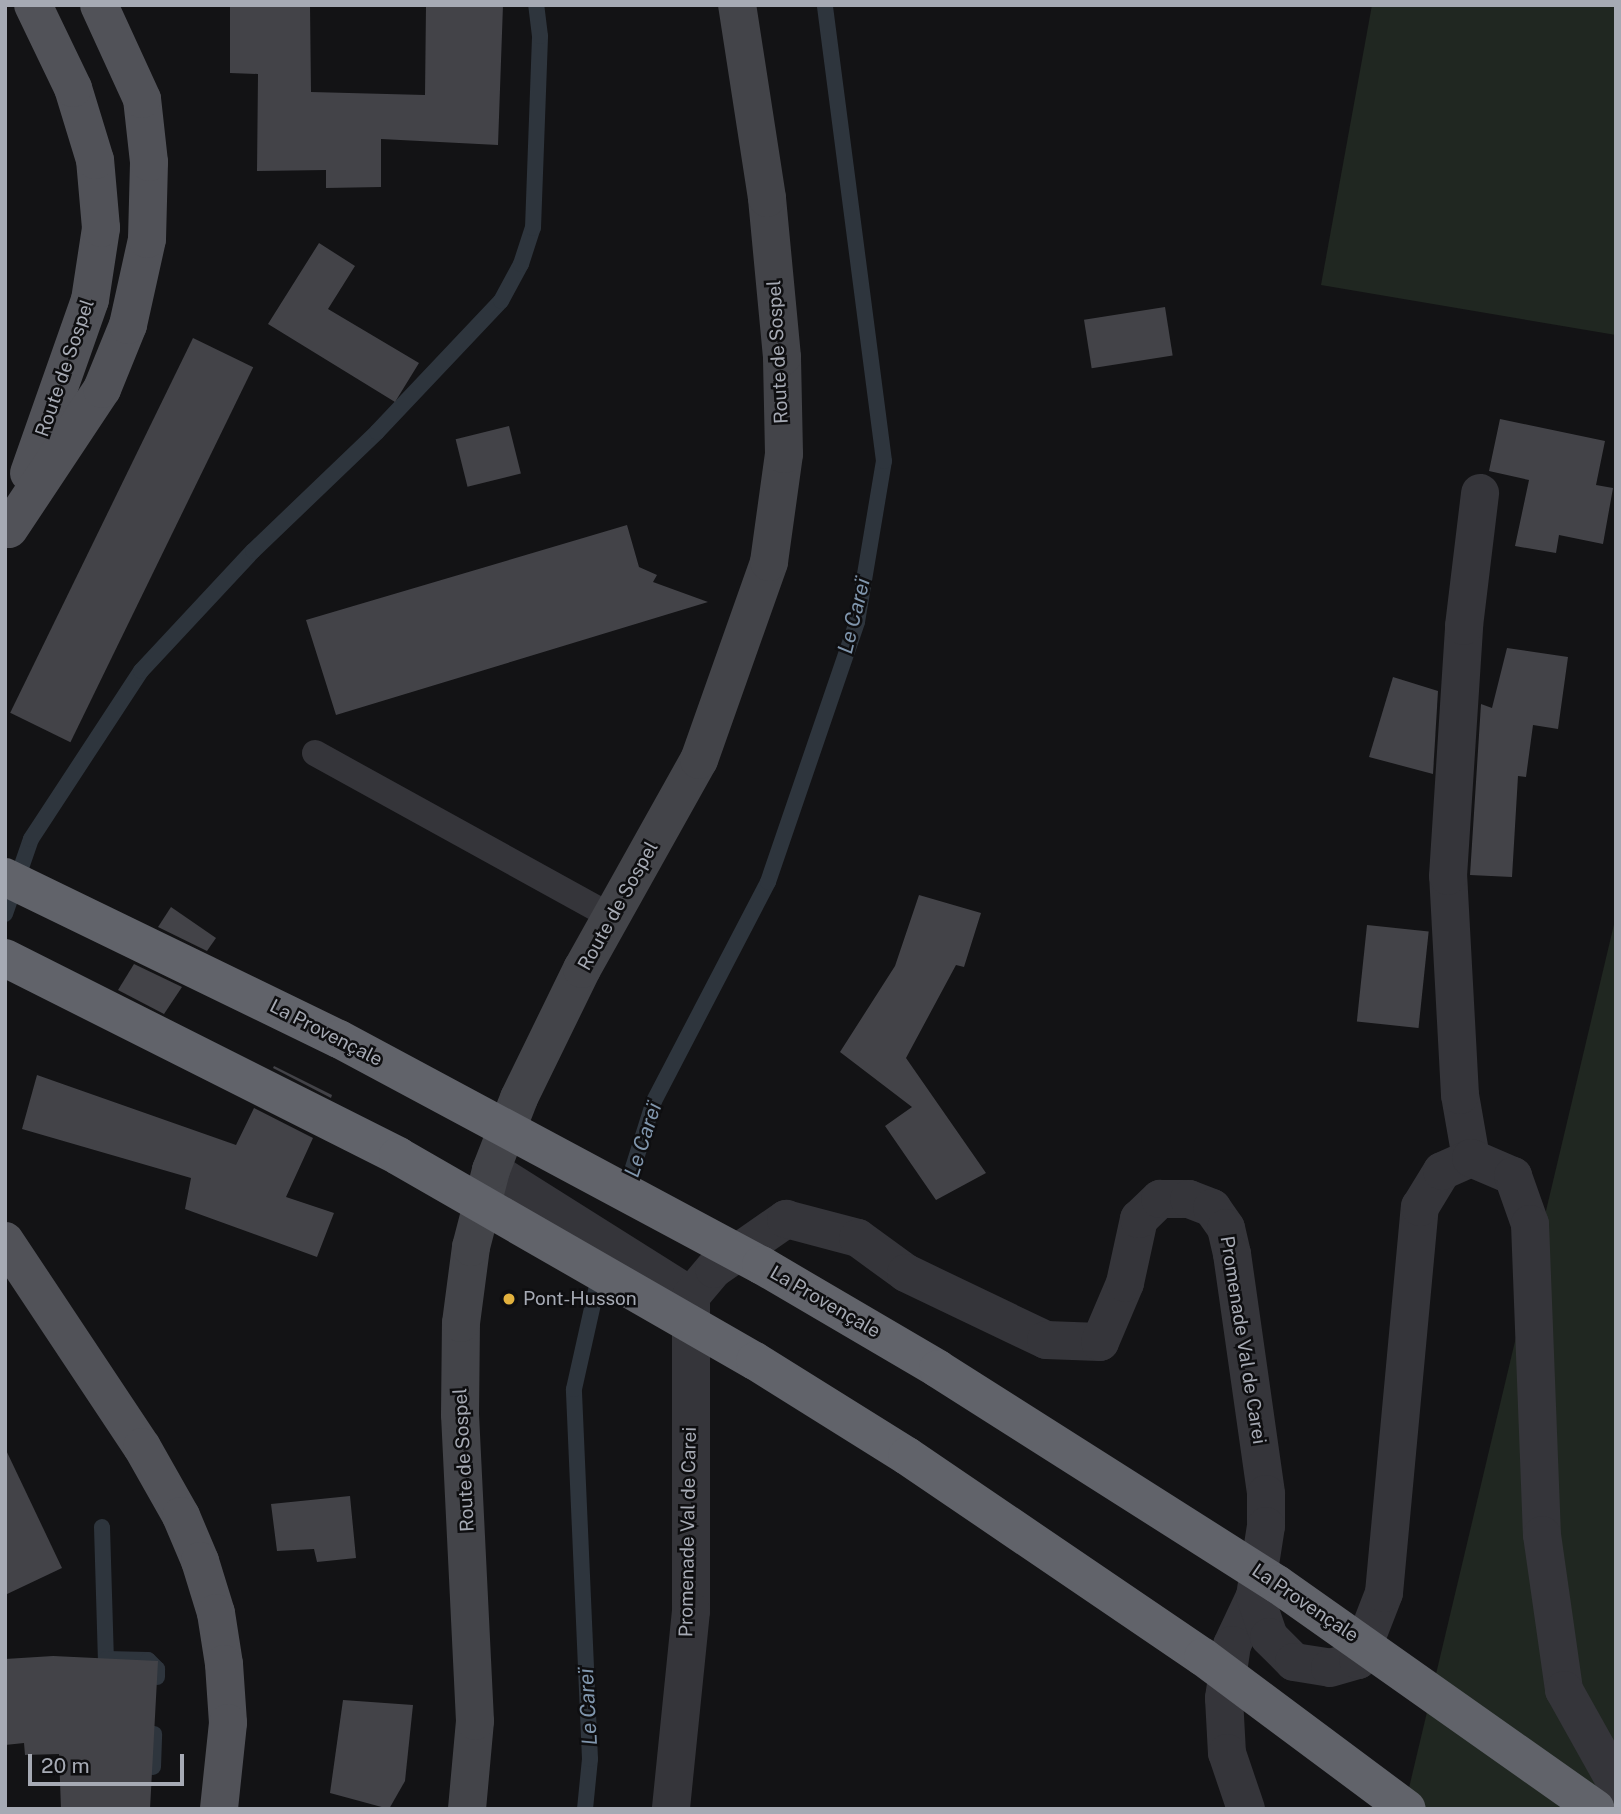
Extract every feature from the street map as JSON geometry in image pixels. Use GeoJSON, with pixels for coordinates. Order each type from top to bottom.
{"type":"FeatureCollection","features":[{"type":"Feature","properties":{"kind":"highway","name":"La Provençale"},"geometry":{"type":"LineString","coordinates":[[5,877],[339,1039],[761,1265],[938,1369],[1277,1584],[1596,1809]]}},
{"type":"Feature","properties":{"kind":"highway"},"geometry":{"type":"LineString","coordinates":[[5,958],[398,1156],[755,1361],[907,1456],[1158,1626],[1407,1809]]}},
{"type":"Feature","properties":{"kind":"main road","name":"Route de Sospel"},"geometry":{"type":"LineString","coordinates":[[7,533],[90,300],[101,228],[94,160],[73,88],[33,5]]}},
{"type":"Feature","properties":{"kind":"main road","name":"Route de Sospel"},"geometry":{"type":"LineString","coordinates":[[7,533],[102,389],[128,324],[147,239],[149,162],[142,99],[99,5]]}},
{"type":"Feature","properties":{"kind":"main road"},"geometry":{"type":"LineString","coordinates":[[5,1241],[142,1447],[181,1516],[200,1561],[225,1664],[229,1723],[219,1809]]}},
{"type":"Feature","properties":{"kind":"street","name":"Route de Sospel"},"geometry":{"type":"LineString","coordinates":[[467,1809],[475,1721],[460,1415],[461,1323],[471,1247],[491,1170],[528,1079],[612,917],[699,760],[769,562],[784,454],[782,357],[767,198],[737,5]]}},
{"type":"Feature","properties":{"kind":"street"},"geometry":{"type":"LineString","coordinates":[[1471,1158],[1460,1095],[1448,876],[1464,626],[1480,494]]}},
{"type":"Feature","properties":{"kind":"street"},"geometry":{"type":"LineString","coordinates":[[1255,1596],[1269,1637],[1294,1662],[1330,1668],[1358,1660],[1384,1593],[1420,1207],[1442,1171],[1471,1158],[1513,1176],[1530,1224],[1542,1535],[1564,1689],[1616,1783]]}},
{"type":"Feature","properties":{"kind":"street"},"geometry":{"type":"LineString","coordinates":[[491,1170],[691,1296]]}},
{"type":"Feature","properties":{"kind":"street","name":"Promenade Val de Carei"},"geometry":{"type":"LineString","coordinates":[[671,1809],[691,1611],[691,1296],[714,1269],[786,1219],[858,1238],[906,1273],[1046,1340],[1100,1342],[1125,1283],[1139,1219],[1160,1199],[1189,1199],[1212,1208],[1226,1227],[1232,1254],[1236,1311],[1266,1494],[1266,1526],[1255,1596],[1232,1645],[1224,1698],[1227,1753],[1247,1809]]}},
{"type":"Feature","properties":{"kind":"lane"},"geometry":{"type":"LineString","coordinates":[[315,753],[612,917]]}},
{"type":"Feature","properties":{"kind":"shaded area"},"geometry":{"type":"Polygon","coordinates":[[[1372,5],[1616,5],[1616,335],[1321,285],[1372,5]]]}},
{"type":"Feature","properties":{"kind":"shaded area"},"geometry":{"type":"Polygon","coordinates":[[[1616,916],[1616,1809],[1404,1809],[1616,916]]]}},
{"type":"Feature","properties":{"kind":"building"},"geometry":{"type":"Polygon","coordinates":[[[230,5],[310,5],[311,92],[425,95],[426,5],[503,5],[498,145],[381,139],[381,187],[326,188],[326,170],[257,171],[258,74],[230,73],[230,5]]]}},
{"type":"Feature","properties":{"kind":"building"},"geometry":{"type":"Polygon","coordinates":[[[319,243],[355,266],[328,309],[419,363],[395,402],[268,324],[319,243]]]}},
{"type":"Feature","properties":{"kind":"building"},"geometry":{"type":"Polygon","coordinates":[[[1165,307],[1173,355],[1092,368],[1084,320],[1165,307]]]}},
{"type":"Feature","properties":{"kind":"building"},"geometry":{"type":"Polygon","coordinates":[[[193,338],[253,367],[70,742],[10,713],[193,338]]]}},
{"type":"Feature","properties":{"kind":"building"},"geometry":{"type":"Polygon","coordinates":[[[1500,419],[1605,441],[1596,485],[1613,488],[1603,544],[1559,535],[1556,553],[1515,546],[1529,480],[1489,471],[1500,419]]]}},
{"type":"Feature","properties":{"kind":"building"},"geometry":{"type":"Polygon","coordinates":[[[509,426],[521,474],[467,487],[456,439],[509,426]]]}},
{"type":"Feature","properties":{"kind":"building"},"geometry":{"type":"Polygon","coordinates":[[[627,525],[639,567],[657,575],[653,582],[708,602],[336,715],[306,620],[627,525]]]}},
{"type":"Feature","properties":{"kind":"building"},"geometry":{"type":"Polygon","coordinates":[[[1507,648],[1568,657],[1558,729],[1533,725],[1526,777],[1518,776],[1512,877],[1470,875],[1481,704],[1492,708],[1507,648]]]}},
{"type":"Feature","properties":{"kind":"building"},"geometry":{"type":"Polygon","coordinates":[[[1393,677],[1438,691],[1433,774],[1369,757],[1393,677]]]}},
{"type":"Feature","properties":{"kind":"building"},"geometry":{"type":"Polygon","coordinates":[[[919,895],[981,913],[964,967],[956,965],[906,1058],[986,1173],[936,1200],[885,1126],[912,1107],[840,1052],[895,966],[919,895]]]}},
{"type":"Feature","properties":{"kind":"building"},"geometry":{"type":"Polygon","coordinates":[[[171,907],[216,938],[207,951],[158,927],[171,907]]]}},
{"type":"Feature","properties":{"kind":"building"},"geometry":{"type":"Polygon","coordinates":[[[1367,925],[1429,931],[1419,1028],[1357,1021],[1367,925]]]}},
{"type":"Feature","properties":{"kind":"building"},"geometry":{"type":"Polygon","coordinates":[[[134,964],[182,987],[164,1014],[118,990],[134,964]]]}},
{"type":"Feature","properties":{"kind":"building"},"geometry":{"type":"Polygon","coordinates":[[[274,1066],[332,1095],[331,1098],[273,1068],[274,1066]]]}},
{"type":"Feature","properties":{"kind":"building"},"geometry":{"type":"Polygon","coordinates":[[[37,1075],[236,1145],[254,1108],[313,1138],[286,1197],[334,1213],[317,1257],[185,1209],[191,1178],[22,1129],[37,1075]]]}},
{"type":"Feature","properties":{"kind":"building"},"geometry":{"type":"Polygon","coordinates":[[[5,1448],[62,1568],[5,1595],[5,1448]]]}},
{"type":"Feature","properties":{"kind":"building"},"geometry":{"type":"Polygon","coordinates":[[[350,1496],[356,1558],[317,1562],[314,1549],[277,1551],[271,1504],[350,1496]]]}},
{"type":"Feature","properties":{"kind":"building"},"geometry":{"type":"Polygon","coordinates":[[[53,1656],[158,1661],[150,1809],[61,1809],[59,1754],[25,1755],[24,1743],[5,1745],[5,1659],[53,1656]]]}},
{"type":"Feature","properties":{"kind":"building"},"geometry":{"type":"Polygon","coordinates":[[[343,1700],[413,1705],[405,1781],[389,1809],[330,1793],[343,1700]]]}},
{"type":"Feature","properties":{"kind":"waterway"},"geometry":{"type":"LineString","coordinates":[[5,914],[31,839],[141,671],[253,551],[377,432],[501,301],[521,264],[533,228],[540,36],[536,5]]}},
{"type":"Feature","properties":{"kind":"waterway","name":"Le Careï"},"geometry":{"type":"LineString","coordinates":[[627,1187],[654,1101],[768,882],[857,622],[884,461],[825,5]]}},
{"type":"Feature","properties":{"kind":"waterway","name":"Le Careï"},"geometry":{"type":"LineString","coordinates":[[585,1809],[590,1759],[574,1389],[600,1273]]}},
{"type":"Feature","properties":{"kind":"waterway"},"geometry":{"type":"LineString","coordinates":[[102,1527],[106,1659],[148,1660],[157,1669],[157,1677]]}},
{"type":"Feature","properties":{"kind":"waterway"},"geometry":{"type":"LineString","coordinates":[[153,1767],[154,1734]]}},
{"type":"Feature","properties":{"kind":"place","name":"Pont-Husson"},"geometry":{"type":"Point","coordinates":[509,1299]}}]}
